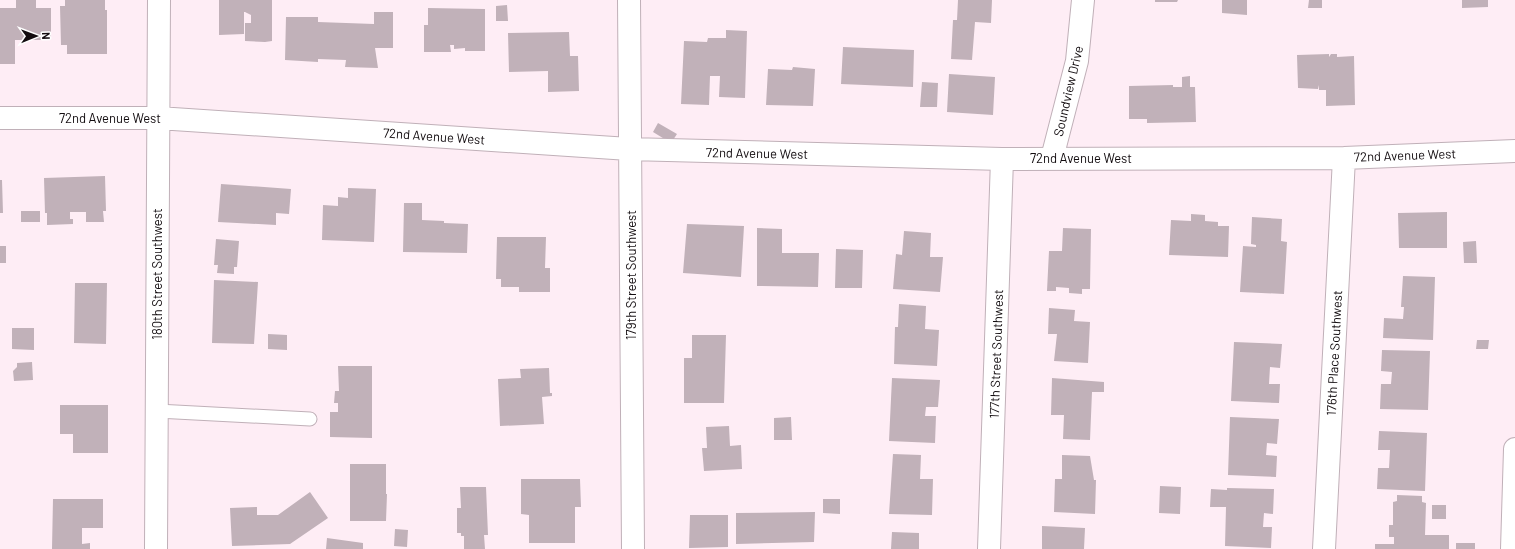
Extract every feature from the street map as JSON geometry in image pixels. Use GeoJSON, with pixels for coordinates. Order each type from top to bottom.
{"type":"FeatureCollection","features":[{"type":"Feature","properties":{"kind":"street","name":"180th Street Southwest"},"geometry":{"type":"LineString","coordinates":[[156,549],[159,0]]}},
{"type":"Feature","properties":{"kind":"street","name":"179th Street Southwest"},"geometry":{"type":"LineString","coordinates":[[629,0],[633,549]]}},
{"type":"Feature","properties":{"kind":"street","name":"Soundview Drive"},"geometry":{"type":"LineString","coordinates":[[1052,158],[1077,61],[1084,0]]}},
{"type":"Feature","properties":{"kind":"street","name":"72nd Avenue West"},"geometry":{"type":"LineString","coordinates":[[0,118],[158,118],[630,149],[1002,159],[1344,158],[1515,151]]}},
{"type":"Feature","properties":{"kind":"street","name":"176th Place Southwest"},"geometry":{"type":"LineString","coordinates":[[1324,549],[1344,158]]}},
{"type":"Feature","properties":{"kind":"street","name":"177th Street Southwest"},"geometry":{"type":"LineString","coordinates":[[989,549],[1002,159]]}},
{"type":"Feature","properties":{"kind":"street"},"geometry":{"type":"LineString","coordinates":[[1513,548],[1515,449]]}},
{"type":"Feature","properties":{"kind":"lane"},"geometry":{"type":"LineString","coordinates":[[157,411],[310,419]]}},
{"type":"Feature","properties":{"kind":"building"},"geometry":{"type":"Polygon","coordinates":[[[16,0],[36,0],[36,8],[51,8],[51,40],[15,40],[15,64],[0,64],[0,8],[16,8],[16,0]]]}},
{"type":"Feature","properties":{"kind":"building"},"geometry":{"type":"Polygon","coordinates":[[[65,0],[105,0],[105,10],[107,10],[107,54],[67,54],[67,45],[61,45],[60,6],[65,6],[65,0]]]}},
{"type":"Feature","properties":{"kind":"building"},"geometry":{"type":"Polygon","coordinates":[[[219,0],[272,0],[272,41],[245,41],[245,23],[251,23],[251,15],[245,12],[244,34],[219,35],[219,0]]]}},
{"type":"Feature","properties":{"kind":"building"},"geometry":{"type":"Polygon","coordinates":[[[958,0],[992,0],[991,23],[975,22],[972,60],[951,59],[953,20],[957,20],[958,0]]]}},
{"type":"Feature","properties":{"kind":"building"},"geometry":{"type":"Polygon","coordinates":[[[1155,0],[1178,0],[1177,2],[1155,2],[1155,0]]]}},
{"type":"Feature","properties":{"kind":"building"},"geometry":{"type":"Polygon","coordinates":[[[1222,0],[1247,0],[1247,15],[1222,13],[1222,0]]]}},
{"type":"Feature","properties":{"kind":"building"},"geometry":{"type":"Polygon","coordinates":[[[1309,0],[1322,0],[1322,8],[1308,8],[1309,0]]]}},
{"type":"Feature","properties":{"kind":"building"},"geometry":{"type":"Polygon","coordinates":[[[1462,0],[1488,0],[1488,7],[1462,8],[1462,0]]]}},
{"type":"Feature","properties":{"kind":"building"},"geometry":{"type":"Polygon","coordinates":[[[507,5],[508,21],[496,21],[496,6],[507,5]]]}},
{"type":"Feature","properties":{"kind":"building"},"geometry":{"type":"Polygon","coordinates":[[[428,8],[485,9],[485,51],[465,51],[465,48],[454,49],[454,45],[450,45],[451,52],[424,52],[424,25],[428,25],[428,8]]]}},
{"type":"Feature","properties":{"kind":"building"},"geometry":{"type":"Polygon","coordinates":[[[374,12],[393,12],[393,48],[375,48],[378,68],[345,67],[346,60],[318,59],[318,62],[285,60],[286,17],[318,17],[318,22],[374,24],[374,12]]]}},
{"type":"Feature","properties":{"kind":"building"},"geometry":{"type":"Polygon","coordinates":[[[726,30],[747,31],[745,98],[719,97],[720,76],[710,76],[709,105],[681,104],[684,41],[707,42],[708,38],[726,38],[726,30]]]}},
{"type":"Feature","properties":{"kind":"building"},"geometry":{"type":"Polygon","coordinates":[[[569,32],[570,56],[578,56],[579,91],[548,92],[548,71],[509,72],[508,33],[569,32]]]}},
{"type":"Feature","properties":{"kind":"building"},"geometry":{"type":"Polygon","coordinates":[[[843,47],[914,50],[913,87],[841,84],[843,47]]]}},
{"type":"Feature","properties":{"kind":"building"},"geometry":{"type":"Polygon","coordinates":[[[1329,54],[1329,57],[1331,54],[1337,54],[1337,57],[1354,56],[1355,105],[1326,106],[1326,90],[1319,90],[1319,85],[1318,89],[1298,88],[1297,55],[1329,54]]]}},
{"type":"Feature","properties":{"kind":"building"},"geometry":{"type":"Polygon","coordinates":[[[793,67],[815,69],[813,106],[766,105],[768,69],[792,70],[793,67]]]}},
{"type":"Feature","properties":{"kind":"building"},"geometry":{"type":"Polygon","coordinates":[[[949,74],[995,77],[993,115],[947,112],[949,74]]]}},
{"type":"Feature","properties":{"kind":"building"},"geometry":{"type":"Polygon","coordinates":[[[1190,76],[1190,87],[1195,87],[1196,122],[1147,123],[1147,119],[1129,119],[1129,86],[1173,85],[1173,87],[1182,87],[1182,77],[1190,76]]]}},
{"type":"Feature","properties":{"kind":"building"},"geometry":{"type":"Polygon","coordinates":[[[922,82],[938,83],[937,107],[920,107],[922,82]]]}},
{"type":"Feature","properties":{"kind":"building"},"geometry":{"type":"Polygon","coordinates":[[[658,123],[677,134],[671,143],[653,132],[658,123]]]}},
{"type":"Feature","properties":{"kind":"building"},"geometry":{"type":"Polygon","coordinates":[[[105,176],[106,211],[103,211],[104,222],[86,222],[86,212],[70,212],[70,219],[73,219],[73,224],[47,225],[47,213],[45,213],[44,178],[105,176]]]}},
{"type":"Feature","properties":{"kind":"building"},"geometry":{"type":"Polygon","coordinates":[[[0,180],[2,180],[3,213],[0,213],[0,180]]]}},
{"type":"Feature","properties":{"kind":"building"},"geometry":{"type":"Polygon","coordinates":[[[221,184],[291,189],[289,214],[276,213],[276,225],[218,222],[221,184]]]}},
{"type":"Feature","properties":{"kind":"building"},"geometry":{"type":"Polygon","coordinates":[[[348,188],[376,189],[374,242],[322,240],[323,205],[338,206],[338,197],[348,198],[348,188]]]}},
{"type":"Feature","properties":{"kind":"building"},"geometry":{"type":"Polygon","coordinates":[[[404,203],[422,203],[422,220],[468,224],[467,253],[403,252],[404,203]]]}},
{"type":"Feature","properties":{"kind":"building"},"geometry":{"type":"Polygon","coordinates":[[[21,211],[40,211],[40,222],[21,222],[21,211]]]}},
{"type":"Feature","properties":{"kind":"building"},"geometry":{"type":"Polygon","coordinates":[[[1447,212],[1447,248],[1399,248],[1398,213],[1447,212]]]}},
{"type":"Feature","properties":{"kind":"building"},"geometry":{"type":"Polygon","coordinates":[[[1191,214],[1205,215],[1205,221],[1218,222],[1218,226],[1229,226],[1228,257],[1169,255],[1171,220],[1191,221],[1191,214]]]}},
{"type":"Feature","properties":{"kind":"building"},"geometry":{"type":"Polygon","coordinates":[[[1252,217],[1282,219],[1281,241],[1287,242],[1284,294],[1240,292],[1243,246],[1256,247],[1256,245],[1251,244],[1252,217]]]}},
{"type":"Feature","properties":{"kind":"building"},"geometry":{"type":"Polygon","coordinates":[[[687,224],[744,226],[741,277],[683,273],[687,224]]]}},
{"type":"Feature","properties":{"kind":"building"},"geometry":{"type":"Polygon","coordinates":[[[757,228],[782,229],[782,253],[819,253],[818,287],[757,286],[757,228]]]}},
{"type":"Feature","properties":{"kind":"building"},"geometry":{"type":"Polygon","coordinates":[[[1063,228],[1091,229],[1090,289],[1082,289],[1082,294],[1069,293],[1069,288],[1056,287],[1056,291],[1047,291],[1049,251],[1062,251],[1063,228]]]}},
{"type":"Feature","properties":{"kind":"building"},"geometry":{"type":"Polygon","coordinates":[[[904,231],[931,233],[930,257],[943,257],[940,292],[893,289],[896,254],[902,255],[904,231]]]}},
{"type":"Feature","properties":{"kind":"building"},"geometry":{"type":"Polygon","coordinates":[[[497,237],[546,237],[545,268],[550,268],[550,292],[519,292],[519,287],[501,287],[501,279],[496,279],[497,237]]]}},
{"type":"Feature","properties":{"kind":"building"},"geometry":{"type":"Polygon","coordinates":[[[216,239],[239,241],[237,267],[234,267],[234,274],[217,273],[218,265],[214,265],[216,239]]]}},
{"type":"Feature","properties":{"kind":"building"},"geometry":{"type":"Polygon","coordinates":[[[1476,241],[1477,263],[1464,263],[1463,242],[1476,241]]]}},
{"type":"Feature","properties":{"kind":"building"},"geometry":{"type":"Polygon","coordinates":[[[0,246],[6,246],[6,263],[0,263],[0,246]]]}},
{"type":"Feature","properties":{"kind":"building"},"geometry":{"type":"Polygon","coordinates":[[[836,249],[863,250],[862,288],[835,288],[836,249]]]}},
{"type":"Feature","properties":{"kind":"building"},"geometry":{"type":"Polygon","coordinates":[[[1403,276],[1435,277],[1433,340],[1383,338],[1384,318],[1403,319],[1404,307],[1401,307],[1403,276]]]}},
{"type":"Feature","properties":{"kind":"building"},"geometry":{"type":"Polygon","coordinates":[[[214,280],[258,282],[254,344],[212,343],[214,280]]]}},
{"type":"Feature","properties":{"kind":"building"},"geometry":{"type":"Polygon","coordinates":[[[75,283],[107,283],[106,344],[74,343],[75,283]]]}},
{"type":"Feature","properties":{"kind":"building"},"geometry":{"type":"Polygon","coordinates":[[[899,304],[926,306],[925,329],[939,330],[937,366],[894,364],[895,327],[898,327],[899,304]]]}},
{"type":"Feature","properties":{"kind":"building"},"geometry":{"type":"Polygon","coordinates":[[[1049,308],[1075,310],[1074,321],[1090,322],[1088,363],[1054,361],[1057,334],[1048,334],[1049,308]]]}},
{"type":"Feature","properties":{"kind":"building"},"geometry":{"type":"Polygon","coordinates":[[[12,328],[34,328],[34,350],[12,349],[12,328]]]}},
{"type":"Feature","properties":{"kind":"building"},"geometry":{"type":"Polygon","coordinates":[[[268,334],[287,335],[287,350],[268,349],[268,334]]]}},
{"type":"Feature","properties":{"kind":"building"},"geometry":{"type":"Polygon","coordinates":[[[692,335],[726,335],[724,403],[684,403],[684,358],[692,358],[692,335]]]}},
{"type":"Feature","properties":{"kind":"building"},"geometry":{"type":"Polygon","coordinates":[[[1477,340],[1489,340],[1488,349],[1476,349],[1477,340]]]}},
{"type":"Feature","properties":{"kind":"building"},"geometry":{"type":"Polygon","coordinates":[[[1234,342],[1282,344],[1280,368],[1270,367],[1269,384],[1280,384],[1279,403],[1231,401],[1234,342]]]}},
{"type":"Feature","properties":{"kind":"building"},"geometry":{"type":"Polygon","coordinates":[[[1382,350],[1430,351],[1428,410],[1380,409],[1381,384],[1391,384],[1392,372],[1381,371],[1382,350]]]}},
{"type":"Feature","properties":{"kind":"building"},"geometry":{"type":"Polygon","coordinates":[[[32,362],[33,380],[14,381],[13,371],[17,367],[17,363],[32,362]]]}},
{"type":"Feature","properties":{"kind":"building"},"geometry":{"type":"Polygon","coordinates":[[[338,366],[372,366],[372,438],[330,437],[330,412],[338,412],[338,403],[334,403],[335,391],[339,391],[338,366]]]}},
{"type":"Feature","properties":{"kind":"building"},"geometry":{"type":"Polygon","coordinates":[[[549,368],[550,393],[552,393],[552,396],[542,397],[544,424],[500,426],[498,379],[521,378],[520,369],[549,368]]]}},
{"type":"Feature","properties":{"kind":"building"},"geometry":{"type":"Polygon","coordinates":[[[892,378],[940,380],[938,407],[926,407],[925,416],[936,416],[935,443],[889,441],[892,378]]]}},
{"type":"Feature","properties":{"kind":"building"},"geometry":{"type":"Polygon","coordinates":[[[1052,378],[1104,382],[1104,392],[1092,392],[1090,440],[1063,439],[1064,415],[1051,415],[1052,378]]]}},
{"type":"Feature","properties":{"kind":"building"},"geometry":{"type":"Polygon","coordinates":[[[60,405],[108,405],[108,453],[73,453],[73,434],[60,434],[60,405]]]}},
{"type":"Feature","properties":{"kind":"building"},"geometry":{"type":"Polygon","coordinates":[[[791,417],[792,440],[774,440],[774,418],[791,417]]]}},
{"type":"Feature","properties":{"kind":"building"},"geometry":{"type":"Polygon","coordinates":[[[1230,417],[1279,419],[1277,444],[1267,443],[1266,455],[1277,456],[1276,477],[1228,475],[1230,417]]]}},
{"type":"Feature","properties":{"kind":"building"},"geometry":{"type":"Polygon","coordinates":[[[729,426],[730,446],[741,445],[742,469],[704,471],[702,448],[707,448],[706,427],[729,426]]]}},
{"type":"Feature","properties":{"kind":"building"},"geometry":{"type":"Polygon","coordinates":[[[1379,431],[1427,433],[1425,491],[1377,489],[1378,468],[1389,468],[1390,450],[1378,450],[1379,431]]]}},
{"type":"Feature","properties":{"kind":"building"},"geometry":{"type":"Polygon","coordinates":[[[893,454],[921,455],[920,479],[933,479],[932,515],[889,514],[893,454]]]}},
{"type":"Feature","properties":{"kind":"building"},"geometry":{"type":"Polygon","coordinates":[[[1062,455],[1090,456],[1094,480],[1096,480],[1095,514],[1054,512],[1055,479],[1062,479],[1062,455]]]}},
{"type":"Feature","properties":{"kind":"building"},"geometry":{"type":"Polygon","coordinates":[[[350,464],[386,464],[386,521],[350,521],[350,464]]]}},
{"type":"Feature","properties":{"kind":"building"},"geometry":{"type":"Polygon","coordinates":[[[521,479],[580,479],[581,507],[575,507],[575,543],[529,543],[529,515],[521,514],[521,479]]]}},
{"type":"Feature","properties":{"kind":"building"},"geometry":{"type":"Polygon","coordinates":[[[1160,486],[1181,487],[1180,514],[1159,513],[1160,486]]]}},
{"type":"Feature","properties":{"kind":"building"},"geometry":{"type":"Polygon","coordinates":[[[460,487],[486,487],[488,535],[484,535],[485,549],[464,549],[464,536],[461,536],[461,533],[457,533],[457,508],[461,508],[460,487]]]}},
{"type":"Feature","properties":{"kind":"building"},"geometry":{"type":"Polygon","coordinates":[[[1227,488],[1274,489],[1273,514],[1264,513],[1263,527],[1272,527],[1271,548],[1225,546],[1226,507],[1210,507],[1211,489],[1227,490],[1227,488]]]}},
{"type":"Feature","properties":{"kind":"building"},"geometry":{"type":"Polygon","coordinates":[[[310,492],[328,518],[290,544],[232,546],[230,508],[257,507],[257,515],[278,515],[310,492]]]}},
{"type":"Feature","properties":{"kind":"building"},"geometry":{"type":"Polygon","coordinates":[[[1397,495],[1422,496],[1422,502],[1426,503],[1425,535],[1449,535],[1449,549],[1375,549],[1375,544],[1394,544],[1394,537],[1389,537],[1389,525],[1393,525],[1393,502],[1397,501],[1397,495]]]}},
{"type":"Feature","properties":{"kind":"building"},"geometry":{"type":"Polygon","coordinates":[[[53,499],[103,499],[103,528],[82,528],[82,544],[90,543],[90,549],[52,549],[53,499]]]}},
{"type":"Feature","properties":{"kind":"building"},"geometry":{"type":"Polygon","coordinates":[[[823,499],[840,499],[840,514],[823,513],[823,499]]]}},
{"type":"Feature","properties":{"kind":"building"},"geometry":{"type":"Polygon","coordinates":[[[1432,505],[1446,505],[1446,519],[1432,519],[1432,505]]]}},
{"type":"Feature","properties":{"kind":"building"},"geometry":{"type":"Polygon","coordinates":[[[815,512],[814,542],[736,544],[736,513],[815,512]]]}},
{"type":"Feature","properties":{"kind":"building"},"geometry":{"type":"Polygon","coordinates":[[[690,515],[728,515],[728,547],[689,548],[690,515]]]}},
{"type":"Feature","properties":{"kind":"building"},"geometry":{"type":"Polygon","coordinates":[[[1042,526],[1085,528],[1084,549],[1042,549],[1042,526]]]}},
{"type":"Feature","properties":{"kind":"building"},"geometry":{"type":"Polygon","coordinates":[[[395,529],[408,530],[407,547],[394,546],[395,529]]]}},
{"type":"Feature","properties":{"kind":"building"},"geometry":{"type":"Polygon","coordinates":[[[892,532],[919,533],[919,549],[891,549],[892,532]]]}},
{"type":"Feature","properties":{"kind":"building"},"geometry":{"type":"Polygon","coordinates":[[[327,538],[363,543],[363,549],[326,549],[327,538]]]}},
{"type":"Feature","properties":{"kind":"building"},"geometry":{"type":"Polygon","coordinates":[[[1456,543],[1475,543],[1475,549],[1456,549],[1456,543]]]}}]}
